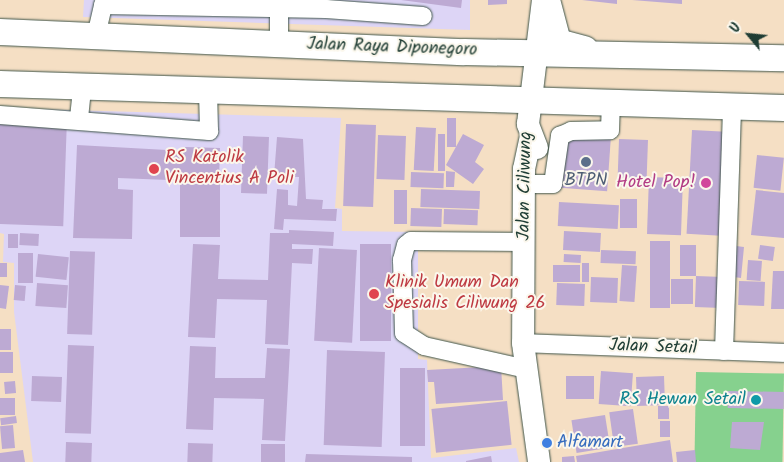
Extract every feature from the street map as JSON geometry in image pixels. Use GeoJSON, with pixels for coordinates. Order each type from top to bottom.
{"type":"FeatureCollection","features":[{"type":"Feature","properties":{"kind":"highway"},"geometry":{"type":"LineString","coordinates":[[547,0],[558,42],[593,52]]}},
{"type":"Feature","properties":{"kind":"highway","name":"Jalan Raya Diponegoro"},"geometry":{"type":"LineString","coordinates":[[0,32],[535,53],[593,52],[784,58]]}},
{"type":"Feature","properties":{"kind":"highway"},"geometry":{"type":"LineString","coordinates":[[0,72],[42,86]]}},
{"type":"Feature","properties":{"kind":"highway"},"geometry":{"type":"LineString","coordinates":[[0,84],[784,108]]}},
{"type":"Feature","properties":{"kind":"main road","name":"Jalan Ciliwung"},"geometry":{"type":"LineString","coordinates":[[539,462],[523,343],[525,242],[531,192],[525,148],[531,136],[529,101],[543,0]]}},
{"type":"Feature","properties":{"kind":"street"},"geometry":{"type":"LineString","coordinates":[[96,36],[103,6],[279,8],[423,16]]}},
{"type":"Feature","properties":{"kind":"street"},"geometry":{"type":"LineString","coordinates":[[279,8],[279,44]]}},
{"type":"Feature","properties":{"kind":"street"},"geometry":{"type":"LineString","coordinates":[[79,118],[82,87]]}},
{"type":"Feature","properties":{"kind":"street"},"geometry":{"type":"LineString","coordinates":[[0,115],[79,118],[86,124],[209,131],[208,90]]}},
{"type":"Feature","properties":{"kind":"street"},"geometry":{"type":"LineString","coordinates":[[531,192],[553,184],[560,136],[571,131],[610,130],[611,102]]}},
{"type":"Feature","properties":{"kind":"street"},"geometry":{"type":"LineString","coordinates":[[724,351],[732,106]]}},
{"type":"Feature","properties":{"kind":"street"},"geometry":{"type":"LineString","coordinates":[[525,242],[412,241],[406,245],[402,260],[404,333],[424,346],[526,370]]}},
{"type":"Feature","properties":{"kind":"street","name":"Jalan Setail"},"geometry":{"type":"LineString","coordinates":[[523,343],[784,354]]}},
{"type":"Feature","properties":{"kind":"shaded area"},"geometry":{"type":"Polygon","coordinates":[[[84,0],[470,0],[470,30],[83,17],[84,0]]]}},
{"type":"Feature","properties":{"kind":"shaded area"},"geometry":{"type":"Polygon","coordinates":[[[0,108],[341,118],[335,208],[342,209],[342,231],[418,232],[418,359],[427,360],[431,458],[516,448],[519,462],[33,462],[14,312],[14,263],[3,262],[4,234],[0,233],[0,108]]]}},
{"type":"Feature","properties":{"kind":"green space"},"geometry":{"type":"Polygon","coordinates":[[[696,372],[784,374],[782,462],[694,462],[696,372]]]}},
{"type":"Feature","properties":{"kind":"building"},"geometry":{"type":"Polygon","coordinates":[[[401,0],[462,0],[461,8],[401,0]]]}},
{"type":"Feature","properties":{"kind":"building"},"geometry":{"type":"Polygon","coordinates":[[[488,0],[507,0],[507,4],[488,5],[488,0]]]}},
{"type":"Feature","properties":{"kind":"building"},"geometry":{"type":"Polygon","coordinates":[[[582,0],[617,0],[617,4],[582,0]]]}},
{"type":"Feature","properties":{"kind":"building"},"geometry":{"type":"Polygon","coordinates":[[[632,0],[682,0],[682,4],[632,0]]]}},
{"type":"Feature","properties":{"kind":"building"},"geometry":{"type":"Polygon","coordinates":[[[0,117],[67,119],[63,226],[0,224],[0,117]]]}},
{"type":"Feature","properties":{"kind":"building"},"geometry":{"type":"Polygon","coordinates":[[[447,118],[456,118],[456,147],[447,147],[447,118]]]}},
{"type":"Feature","properties":{"kind":"building"},"geometry":{"type":"Polygon","coordinates":[[[346,124],[376,125],[373,207],[343,206],[346,124]]]}},
{"type":"Feature","properties":{"kind":"building"},"geometry":{"type":"Polygon","coordinates":[[[416,127],[436,128],[434,171],[414,170],[416,127]]]}},
{"type":"Feature","properties":{"kind":"building","name":"Hotel Pop!"},"geometry":{"type":"Polygon","coordinates":[[[692,130],[726,132],[721,236],[687,234],[692,130]]]}},
{"type":"Feature","properties":{"kind":"building"},"geometry":{"type":"Polygon","coordinates":[[[438,134],[445,134],[445,171],[438,171],[438,134]]]}},
{"type":"Feature","properties":{"kind":"building"},"geometry":{"type":"Polygon","coordinates":[[[463,134],[484,145],[475,162],[484,169],[473,184],[446,165],[463,134]]]}},
{"type":"Feature","properties":{"kind":"building","name":"BTPN"},"geometry":{"type":"Polygon","coordinates":[[[564,134],[611,137],[607,191],[560,188],[564,134]]]}},
{"type":"Feature","properties":{"kind":"building"},"geometry":{"type":"Polygon","coordinates":[[[378,135],[406,136],[404,180],[376,179],[378,135]]]}},
{"type":"Feature","properties":{"kind":"building"},"geometry":{"type":"Polygon","coordinates":[[[243,136],[269,137],[267,194],[241,193],[243,136]]]}},
{"type":"Feature","properties":{"kind":"building"},"geometry":{"type":"Polygon","coordinates":[[[277,137],[303,139],[306,199],[323,200],[322,209],[337,209],[336,221],[284,219],[283,230],[274,229],[277,189],[288,190],[288,205],[297,206],[299,177],[274,176],[277,137]]]}},
{"type":"Feature","properties":{"kind":"building"},"geometry":{"type":"Polygon","coordinates":[[[619,139],[648,140],[646,186],[617,185],[619,139]]]}},
{"type":"Feature","properties":{"kind":"building"},"geometry":{"type":"Polygon","coordinates":[[[77,145],[185,151],[185,147],[220,148],[219,182],[118,178],[118,189],[133,190],[132,239],[73,238],[77,145]]]}},
{"type":"Feature","properties":{"kind":"building"},"geometry":{"type":"Polygon","coordinates":[[[757,155],[784,158],[780,191],[754,188],[757,155]]]}},
{"type":"Feature","properties":{"kind":"building"},"geometry":{"type":"Polygon","coordinates":[[[446,171],[455,172],[454,187],[446,187],[446,171]]]}},
{"type":"Feature","properties":{"kind":"building"},"geometry":{"type":"Polygon","coordinates":[[[411,172],[444,173],[443,188],[410,187],[411,172]]]}},
{"type":"Feature","properties":{"kind":"building"},"geometry":{"type":"Polygon","coordinates":[[[649,177],[683,178],[681,235],[647,234],[649,177]]]}},
{"type":"Feature","properties":{"kind":"building"},"geometry":{"type":"Polygon","coordinates":[[[180,184],[220,184],[220,237],[180,237],[180,184]]]}},
{"type":"Feature","properties":{"kind":"building"},"geometry":{"type":"Polygon","coordinates":[[[421,189],[480,191],[479,209],[420,207],[421,189]]]}},
{"type":"Feature","properties":{"kind":"building"},"geometry":{"type":"Polygon","coordinates":[[[394,190],[407,190],[407,224],[394,224],[394,190]]]}},
{"type":"Feature","properties":{"kind":"building"},"geometry":{"type":"Polygon","coordinates":[[[756,190],[784,193],[784,238],[751,235],[756,190]]]}},
{"type":"Feature","properties":{"kind":"building"},"geometry":{"type":"Polygon","coordinates":[[[620,199],[637,199],[637,228],[620,228],[620,199]]]}},
{"type":"Feature","properties":{"kind":"building"},"geometry":{"type":"Polygon","coordinates":[[[559,202],[619,205],[618,229],[558,226],[559,202]]]}},
{"type":"Feature","properties":{"kind":"building"},"geometry":{"type":"Polygon","coordinates":[[[411,208],[442,209],[441,227],[410,226],[411,208]]]}},
{"type":"Feature","properties":{"kind":"building"},"geometry":{"type":"Polygon","coordinates":[[[444,209],[478,210],[477,225],[443,224],[444,209]]]}},
{"type":"Feature","properties":{"kind":"building"},"geometry":{"type":"Polygon","coordinates":[[[289,230],[334,232],[333,246],[292,244],[292,249],[313,249],[312,264],[292,263],[288,345],[265,344],[267,300],[217,299],[215,338],[188,337],[193,244],[220,245],[218,279],[268,280],[270,233],[289,233],[289,230]]]}},
{"type":"Feature","properties":{"kind":"building"},"geometry":{"type":"Polygon","coordinates":[[[564,231],[601,233],[600,252],[563,250],[564,231]]]}},
{"type":"Feature","properties":{"kind":"building"},"geometry":{"type":"Polygon","coordinates":[[[20,233],[39,234],[38,246],[19,245],[20,233]]]}},
{"type":"Feature","properties":{"kind":"building"},"geometry":{"type":"Polygon","coordinates":[[[8,234],[18,234],[18,248],[8,248],[8,234]]]}},
{"type":"Feature","properties":{"kind":"building"},"geometry":{"type":"Polygon","coordinates":[[[650,241],[670,241],[670,308],[650,308],[650,241]]]}},
{"type":"Feature","properties":{"kind":"building"},"geometry":{"type":"Polygon","coordinates":[[[360,244],[391,244],[391,341],[360,341],[360,244]]]}},
{"type":"Feature","properties":{"kind":"building"},"geometry":{"type":"Polygon","coordinates":[[[680,245],[696,245],[696,276],[680,276],[680,245]]]}},
{"type":"Feature","properties":{"kind":"building"},"geometry":{"type":"Polygon","coordinates":[[[760,245],[775,247],[773,261],[758,259],[760,245]]]}},
{"type":"Feature","properties":{"kind":"building"},"geometry":{"type":"Polygon","coordinates":[[[736,246],[744,247],[741,278],[734,277],[736,246]]]}},
{"type":"Feature","properties":{"kind":"building"},"geometry":{"type":"Polygon","coordinates":[[[319,248],[357,250],[352,343],[314,341],[319,248]]]}},
{"type":"Feature","properties":{"kind":"building"},"geometry":{"type":"Polygon","coordinates":[[[601,250],[636,251],[636,264],[601,263],[601,250]]]}},
{"type":"Feature","properties":{"kind":"building"},"geometry":{"type":"Polygon","coordinates":[[[70,251],[95,252],[92,335],[67,334],[70,251]]]}},
{"type":"Feature","properties":{"kind":"building"},"geometry":{"type":"Polygon","coordinates":[[[18,253],[33,253],[33,283],[18,283],[18,253]]]}},
{"type":"Feature","properties":{"kind":"building"},"geometry":{"type":"Polygon","coordinates":[[[38,254],[69,257],[66,280],[36,277],[38,254]]]}},
{"type":"Feature","properties":{"kind":"building"},"geometry":{"type":"Polygon","coordinates":[[[564,254],[581,255],[581,263],[564,262],[564,254]]]}},
{"type":"Feature","properties":{"kind":"building"},"geometry":{"type":"Polygon","coordinates":[[[748,260],[762,261],[761,281],[747,280],[748,260]]]}},
{"type":"Feature","properties":{"kind":"building"},"geometry":{"type":"Polygon","coordinates":[[[0,263],[7,263],[7,277],[0,277],[0,263]]]}},
{"type":"Feature","properties":{"kind":"building"},"geometry":{"type":"Polygon","coordinates":[[[582,263],[589,263],[589,282],[582,282],[582,263]]]}},
{"type":"Feature","properties":{"kind":"building"},"geometry":{"type":"Polygon","coordinates":[[[553,265],[580,265],[580,282],[553,282],[553,265]]]}},
{"type":"Feature","properties":{"kind":"building"},"geometry":{"type":"Polygon","coordinates":[[[622,265],[637,266],[634,302],[619,301],[622,265]]]}},
{"type":"Feature","properties":{"kind":"building"},"geometry":{"type":"Polygon","coordinates":[[[773,271],[784,271],[784,309],[771,309],[773,271]]]}},
{"type":"Feature","properties":{"kind":"building"},"geometry":{"type":"Polygon","coordinates":[[[696,276],[723,277],[722,308],[695,307],[696,276]]]}},
{"type":"Feature","properties":{"kind":"building"},"geometry":{"type":"Polygon","coordinates":[[[591,277],[618,278],[617,303],[590,302],[591,277]]]}},
{"type":"Feature","properties":{"kind":"building"},"geometry":{"type":"Polygon","coordinates":[[[671,279],[693,279],[693,304],[671,304],[671,279]]]}},
{"type":"Feature","properties":{"kind":"building"},"geometry":{"type":"Polygon","coordinates":[[[739,281],[765,282],[764,306],[738,305],[739,281]]]}},
{"type":"Feature","properties":{"kind":"building"},"geometry":{"type":"Polygon","coordinates":[[[37,283],[68,285],[66,308],[35,306],[37,283]]]}},
{"type":"Feature","properties":{"kind":"building"},"geometry":{"type":"Polygon","coordinates":[[[557,283],[585,284],[584,306],[556,305],[557,283]]]}},
{"type":"Feature","properties":{"kind":"building"},"geometry":{"type":"Polygon","coordinates":[[[0,285],[9,286],[6,309],[0,308],[0,285]]]}},
{"type":"Feature","properties":{"kind":"building"},"geometry":{"type":"Polygon","coordinates":[[[15,285],[26,286],[25,301],[14,300],[15,285]]]}},
{"type":"Feature","properties":{"kind":"building"},"geometry":{"type":"Polygon","coordinates":[[[0,329],[11,329],[11,350],[0,350],[0,329]]]}},
{"type":"Feature","properties":{"kind":"building"},"geometry":{"type":"Polygon","coordinates":[[[68,345],[94,346],[91,434],[65,433],[68,345]]]}},
{"type":"Feature","properties":{"kind":"building"},"geometry":{"type":"Polygon","coordinates":[[[190,346],[216,347],[215,378],[265,378],[267,348],[290,349],[285,441],[262,440],[264,399],[214,398],[213,430],[186,429],[190,346]]]}},
{"type":"Feature","properties":{"kind":"building"},"geometry":{"type":"Polygon","coordinates":[[[327,350],[385,352],[382,447],[324,445],[327,350]]]}},
{"type":"Feature","properties":{"kind":"building"},"geometry":{"type":"Polygon","coordinates":[[[0,352],[13,352],[13,373],[0,373],[0,352]]]}},
{"type":"Feature","properties":{"kind":"building"},"geometry":{"type":"Polygon","coordinates":[[[501,366],[503,400],[436,404],[434,382],[428,382],[427,370],[501,366]]]}},
{"type":"Feature","properties":{"kind":"building"},"geometry":{"type":"Polygon","coordinates":[[[400,368],[425,368],[425,446],[400,446],[400,368]]]}},
{"type":"Feature","properties":{"kind":"building"},"geometry":{"type":"Polygon","coordinates":[[[601,371],[633,373],[631,406],[599,404],[601,371]]]}},
{"type":"Feature","properties":{"kind":"building"},"geometry":{"type":"Polygon","coordinates":[[[32,376],[62,377],[61,402],[31,401],[32,376]]]}},
{"type":"Feature","properties":{"kind":"building"},"geometry":{"type":"Polygon","coordinates":[[[566,376],[594,376],[594,399],[566,399],[566,376]]]}},
{"type":"Feature","properties":{"kind":"building"},"geometry":{"type":"Polygon","coordinates":[[[664,376],[665,405],[637,406],[636,377],[664,376]]]}},
{"type":"Feature","properties":{"kind":"building"},"geometry":{"type":"Polygon","coordinates":[[[15,381],[16,393],[5,394],[4,382],[15,381]]]}},
{"type":"Feature","properties":{"kind":"building","name":"RS Hewan Setail"},"geometry":{"type":"Polygon","coordinates":[[[728,391],[784,392],[784,409],[728,408],[728,391]]]}},
{"type":"Feature","properties":{"kind":"building"},"geometry":{"type":"Polygon","coordinates":[[[0,398],[15,398],[15,415],[0,415],[0,398]]]}},
{"type":"Feature","properties":{"kind":"building"},"geometry":{"type":"Polygon","coordinates":[[[507,401],[512,445],[436,453],[431,409],[507,401]]]}},
{"type":"Feature","properties":{"kind":"building"},"geometry":{"type":"Polygon","coordinates":[[[658,406],[669,406],[669,419],[658,419],[658,406]]]}},
{"type":"Feature","properties":{"kind":"building"},"geometry":{"type":"Polygon","coordinates":[[[633,409],[638,444],[614,447],[609,412],[633,409]]]}},
{"type":"Feature","properties":{"kind":"building"},"geometry":{"type":"Polygon","coordinates":[[[605,415],[610,448],[577,453],[571,420],[605,415]]]}},
{"type":"Feature","properties":{"kind":"building"},"geometry":{"type":"Polygon","coordinates":[[[16,416],[17,423],[1,425],[0,418],[16,416]]]}},
{"type":"Feature","properties":{"kind":"building"},"geometry":{"type":"Polygon","coordinates":[[[660,421],[670,421],[670,437],[660,437],[660,421]]]}},
{"type":"Feature","properties":{"kind":"building"},"geometry":{"type":"Polygon","coordinates":[[[732,422],[764,422],[760,450],[730,448],[732,422]]]}},
{"type":"Feature","properties":{"kind":"building"},"geometry":{"type":"Polygon","coordinates":[[[13,425],[15,448],[2,449],[0,426],[13,425]]]}},
{"type":"Feature","properties":{"kind":"building"},"geometry":{"type":"Polygon","coordinates":[[[670,440],[673,462],[577,462],[576,456],[670,440]]]}},
{"type":"Feature","properties":{"kind":"building"},"geometry":{"type":"Polygon","coordinates":[[[66,442],[92,443],[91,462],[65,462],[66,442]]]}},
{"type":"Feature","properties":{"kind":"building"},"geometry":{"type":"Polygon","coordinates":[[[188,443],[213,444],[212,462],[187,462],[188,443]]]}},
{"type":"Feature","properties":{"kind":"building"},"geometry":{"type":"Polygon","coordinates":[[[261,444],[285,444],[285,462],[261,462],[261,444]]]}},
{"type":"Feature","properties":{"kind":"building"},"geometry":{"type":"Polygon","coordinates":[[[23,450],[25,462],[0,462],[0,453],[23,450]]]}},
{"type":"Feature","properties":{"kind":"building"},"geometry":{"type":"Polygon","coordinates":[[[695,450],[696,462],[677,462],[676,452],[695,450]]]}},
{"type":"Feature","properties":{"kind":"building"},"geometry":{"type":"Polygon","coordinates":[[[306,454],[412,457],[412,462],[305,462],[306,454]]]}},
{"type":"Feature","properties":{"kind":"building"},"geometry":{"type":"Polygon","coordinates":[[[491,456],[492,462],[466,462],[466,461],[491,456]]]}},
{"type":"Feature","properties":{"kind":"building"},"geometry":{"type":"Polygon","coordinates":[[[574,456],[575,462],[562,462],[562,457],[574,456]]]}},
{"type":"Feature","properties":{"kind":"place","name":"BTPN"},"geometry":{"type":"Point","coordinates":[586,162]}},
{"type":"Feature","properties":{"kind":"place","name":"RS Katolik Vincentius A Poli"},"geometry":{"type":"Point","coordinates":[154,169]}},
{"type":"Feature","properties":{"kind":"place","name":"Hotel Pop!"},"geometry":{"type":"Point","coordinates":[706,183]}},
{"type":"Feature","properties":{"kind":"place","name":"Klinik Umum Dan Spesialis Ciliwung 26"},"geometry":{"type":"Point","coordinates":[374,294]}},
{"type":"Feature","properties":{"kind":"place","name":"RS Hewan Setail"},"geometry":{"type":"Point","coordinates":[756,400]}},
{"type":"Feature","properties":{"kind":"place","name":"Alfamart"},"geometry":{"type":"Point","coordinates":[547,443]}}]}
